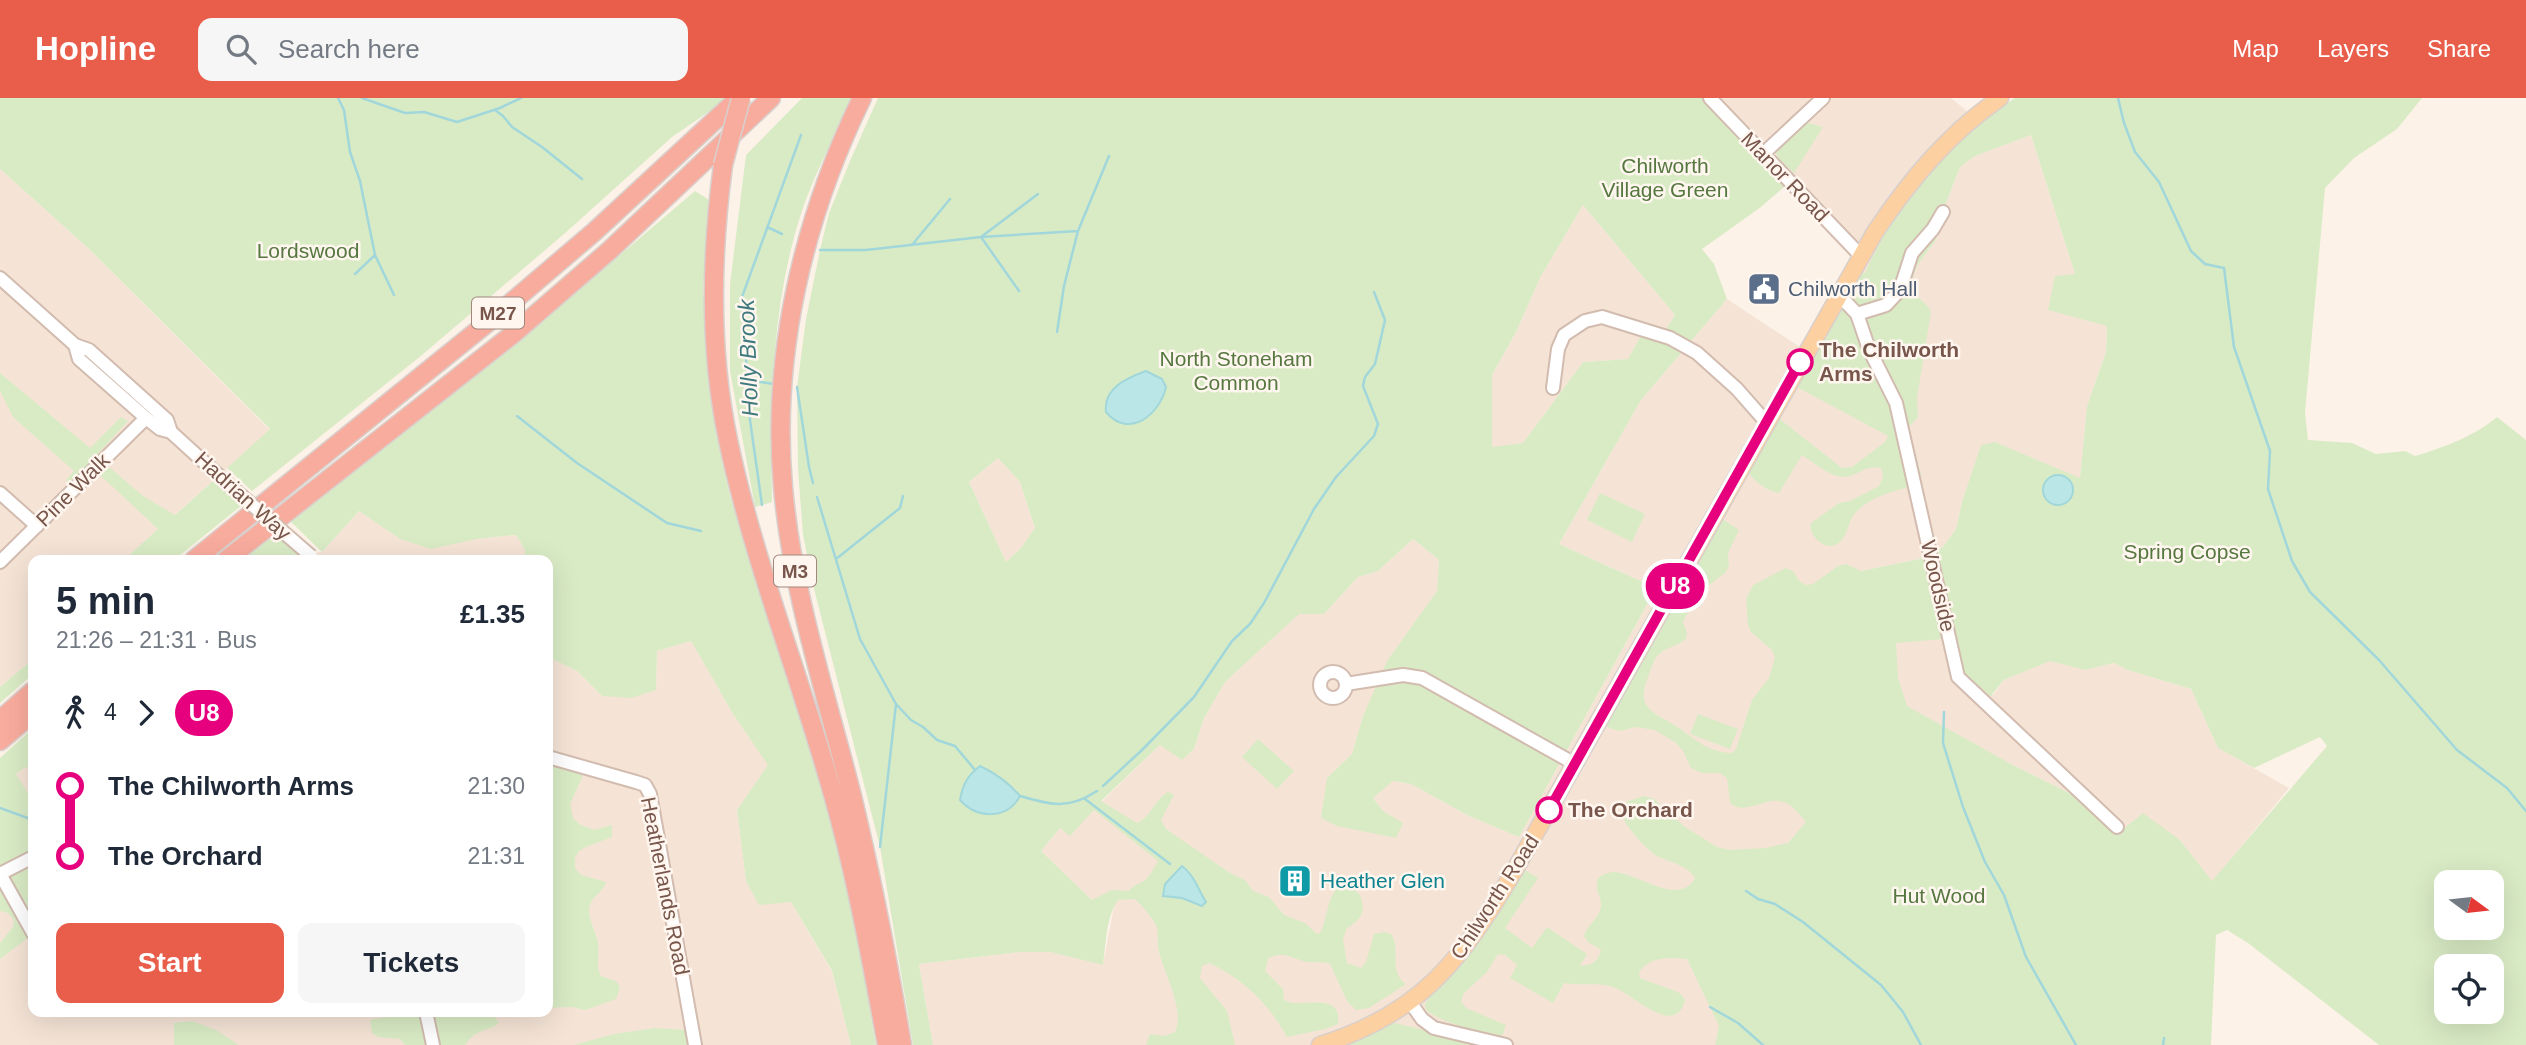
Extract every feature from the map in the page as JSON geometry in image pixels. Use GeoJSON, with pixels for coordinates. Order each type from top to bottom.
{"type":"FeatureCollection","features":[{"type":"Feature","properties":{"kind":"highway","name":"M3"},"geometry":{"type":"LineString","coordinates":[[740,98],[723,165],[714,299],[718,364],[728,438],[744,504],[833,793],[861,902],[887,1045]]}},
{"type":"Feature","properties":{"kind":"highway","name":"M27"},"geometry":{"type":"LineString","coordinates":[[200,555],[492,319],[594,232],[740,98]]}},
{"type":"Feature","properties":{"kind":"highway","name":"M27"},"geometry":{"type":"LineString","coordinates":[[232,555],[513,334],[610,250],[771,98]]}},
{"type":"Feature","properties":{"kind":"highway","name":"M3"},"geometry":{"type":"LineString","coordinates":[[862,98],[824,188],[794,297],[785,362],[781,436],[783,485],[794,567],[873,884],[902,1045]]}},
{"type":"Feature","properties":{"kind":"highway"},"geometry":{"type":"LineString","coordinates":[[0,720],[28,695]]}},
{"type":"Feature","properties":{"kind":"highway"},"geometry":{"type":"LineString","coordinates":[[0,741],[28,717]]}},
{"type":"Feature","properties":{"kind":"main road","name":"Chilworth Road"},"geometry":{"type":"LineString","coordinates":[[1320,1045],[1379,1022],[1410,1002],[1452,965],[1479,929],[1861,256],[1897,200],[1924,165],[1966,123],[2000,98]]}},
{"type":"Feature","properties":{"kind":"street","name":"Manor Road"},"geometry":{"type":"LineString","coordinates":[[1710,98],[1861,256]]}},
{"type":"Feature","properties":{"kind":"street"},"geometry":{"type":"LineString","coordinates":[[1763,154],[1823,98]]}},
{"type":"Feature","properties":{"kind":"street"},"geometry":{"type":"LineString","coordinates":[[1857,314],[1886,304],[1900,290],[1912,253],[1933,229],[1943,212]]}},
{"type":"Feature","properties":{"kind":"street","name":"Hadrian Way"},"geometry":{"type":"LineString","coordinates":[[0,278],[75,345],[89,350],[167,419],[172,432],[310,555]]}},
{"type":"Feature","properties":{"kind":"street","name":"Woodside"},"geometry":{"type":"LineString","coordinates":[[1839,295],[1857,314],[1869,349],[1896,403],[1958,677],[2117,827]]}},
{"type":"Feature","properties":{"kind":"street"},"geometry":{"type":"LineString","coordinates":[[1553,388],[1558,349],[1564,335],[1585,321],[1602,317],[1670,338],[1697,353],[1737,389],[1766,422]]}},
{"type":"Feature","properties":{"kind":"street","name":"Hadrian Way"},"geometry":{"type":"LineString","coordinates":[[75,345],[79,359],[160,429],[172,432]]}},
{"type":"Feature","properties":{"kind":"street","name":"Pine Walk"},"geometry":{"type":"LineString","coordinates":[[0,562],[146,418]]}},
{"type":"Feature","properties":{"kind":"street"},"geometry":{"type":"LineString","coordinates":[[0,493],[37,526]]}},
{"type":"Feature","properties":{"kind":"street"},"geometry":{"type":"LineString","coordinates":[[1346,684],[1404,675],[1422,678],[1574,764]]}},
{"type":"Feature","properties":{"kind":"street","name":"Heatherlands Road"},"geometry":{"type":"LineString","coordinates":[[553,758],[645,785],[650,794],[695,1045]]}},
{"type":"Feature","properties":{"kind":"street"},"geometry":{"type":"LineString","coordinates":[[28,860],[0,874],[28,924]]}},
{"type":"Feature","properties":{"kind":"street"},"geometry":{"type":"LineString","coordinates":[[1410,1002],[1422,1019],[1434,1028],[1506,1045]]}},
{"type":"Feature","properties":{"kind":"street"},"geometry":{"type":"LineString","coordinates":[[427,1017],[433,1045]]}},
{"type":"Feature","properties":{"kind":"shaded area"},"geometry":{"type":"Polygon","coordinates":[[[1721,98],[1951,98],[1979,121],[1957,141],[1909,289],[1917,266],[1936,240],[1960,167],[1975,156],[2031,135],[2075,274],[2107,326],[2106,352],[2087,406],[2080,479],[1995,442],[1962,502],[1956,529],[1943,547],[1919,559],[1861,571],[1937,593],[1948,668],[1993,695],[2004,680],[2050,660],[2085,670],[2114,663],[2128,670],[2191,689],[2218,748],[2289,788],[2212,882],[2180,840],[2122,830],[2079,798],[2011,764],[1816,811],[1688,959],[1719,1026],[1715,1045],[933,1045],[919,964],[1021,952],[1050,952],[1103,964],[1114,906],[1092,900],[1041,851],[1060,828],[1070,835],[1160,745],[1183,759],[1194,749],[1204,718],[1225,682],[1299,613],[1324,614],[1358,577],[1378,571],[1413,539],[1439,560],[1437,591],[1363,716],[1352,754],[1327,778],[1402,823],[1383,811],[1373,798],[1392,781],[1411,784],[1469,816],[1519,837],[1656,588],[1559,544],[1641,400],[1727,299],[1812,355],[1868,258],[1721,98]]]}},
{"type":"Feature","properties":{"kind":"shaded area"},"geometry":{"type":"Polygon","coordinates":[[[0,169],[89,249],[270,430],[130,555],[28,555],[28,663],[0,687],[0,169]]]}},
{"type":"Feature","properties":{"kind":"shaded area"},"geometry":{"type":"Polygon","coordinates":[[[1583,205],[1675,315],[1660,338],[1641,337],[1628,359],[1583,362],[1523,443],[1492,448],[1492,375],[1516,332],[1541,276],[1583,205]]]}},
{"type":"Feature","properties":{"kind":"shaded area"},"geometry":{"type":"Polygon","coordinates":[[[998,458],[1020,482],[1035,528],[1021,548],[1006,562],[969,482],[998,458]]]}},
{"type":"Feature","properties":{"kind":"shaded area"},"geometry":{"type":"Polygon","coordinates":[[[359,511],[400,539],[476,539],[516,535],[525,550],[524,555],[298,555],[322,552],[359,511]]]}},
{"type":"Feature","properties":{"kind":"shaded area"},"geometry":{"type":"Polygon","coordinates":[[[691,641],[733,714],[769,765],[737,810],[746,881],[791,902],[832,972],[851,1045],[0,1045],[0,785],[28,764],[28,1017],[553,1017],[553,659],[577,671],[602,696],[656,689],[657,651],[691,641]]]}},
{"type":"Feature","properties":{"kind":"green space","name":"Lordswood"},"geometry":{"type":"Polygon","coordinates":[[[0,98],[729,98],[672,137],[564,234],[422,355],[252,491],[227,468],[270,429],[89,249],[0,169],[0,98]]]}},
{"type":"Feature","properties":{"kind":"green space"},"geometry":{"type":"Polygon","coordinates":[[[802,98],[852,98],[809,192],[793,241],[775,352],[772,502],[755,507],[730,371],[730,284],[746,155],[802,98]]]}},
{"type":"Feature","properties":{"kind":"green space","name":"North Stoneham Common"},"geometry":{"type":"Polygon","coordinates":[[[878,98],[1704,98],[1785,186],[1761,207],[1702,249],[1714,264],[1727,299],[1641,400],[1559,544],[1656,588],[1519,837],[1469,816],[1411,784],[1393,781],[1373,798],[1383,811],[1403,823],[1396,838],[1337,826],[1321,818],[1327,778],[1352,754],[1363,716],[1387,661],[1437,591],[1439,560],[1413,539],[1378,571],[1358,577],[1324,614],[1299,614],[1225,682],[1204,718],[1194,749],[1182,760],[1160,745],[1101,801],[1137,823],[1146,817],[1163,795],[1168,792],[1174,795],[1161,820],[1166,829],[1230,873],[1245,880],[1253,891],[1269,897],[1284,915],[1305,923],[1317,934],[1323,927],[1334,892],[1338,887],[1352,888],[1360,895],[1363,906],[1361,915],[1347,928],[1343,939],[1347,963],[1361,968],[1366,962],[1374,934],[1391,934],[1397,973],[1406,984],[1369,1008],[1356,1010],[1347,1001],[1330,964],[1307,962],[1283,955],[1273,956],[1268,959],[1265,971],[1283,989],[1284,1000],[1327,1004],[1334,1007],[1337,1013],[1338,1024],[1287,1037],[1272,1014],[1254,994],[1209,963],[1202,966],[1200,978],[1227,1011],[1235,1045],[1146,1045],[1150,1034],[1164,1036],[1175,1032],[1178,1023],[1176,1001],[1160,957],[1156,925],[1135,899],[1118,900],[1109,922],[1103,965],[1050,952],[1021,952],[919,964],[933,1045],[913,1045],[880,847],[813,585],[803,535],[798,470],[797,387],[806,319],[829,213],[878,98]],[[1583,205],[1541,276],[1516,332],[1492,375],[1492,447],[1523,443],[1583,362],[1628,359],[1641,336],[1660,338],[1675,315],[1583,205]],[[998,458],[969,482],[1006,562],[1021,548],[1035,528],[1020,482],[998,458]],[[999,775],[960,800],[990,815],[1015,805],[999,775]],[[1094,810],[1070,836],[1060,828],[1041,851],[1092,900],[1112,890],[1129,891],[1146,879],[1158,861],[1094,810]]]}},
{"type":"Feature","properties":{"kind":"green space"},"geometry":{"type":"Polygon","coordinates":[[[2015,98],[2422,98],[2397,129],[2354,158],[2325,188],[2305,413],[2308,440],[2352,443],[2376,454],[2405,451],[2415,456],[2469,436],[2497,417],[2526,440],[2526,1045],[2379,1045],[2248,943],[2227,930],[2216,935],[2211,1045],[1715,1045],[1719,1026],[1687,959],[1674,958],[1649,963],[1639,972],[1640,978],[1680,993],[1685,1000],[1680,1011],[1672,1016],[1652,1010],[1613,987],[1601,985],[1564,983],[1553,1003],[1510,978],[1517,965],[1505,955],[1498,954],[1487,972],[1464,993],[1461,1001],[1466,1008],[1506,1025],[1502,1036],[1462,1027],[1426,1010],[1425,1004],[1520,867],[1538,878],[1505,928],[1532,948],[1547,927],[1587,954],[1580,966],[1594,962],[1601,950],[1584,936],[1600,909],[1601,901],[1597,888],[1599,877],[1615,872],[1658,887],[1679,890],[1688,886],[1695,878],[1691,873],[1652,853],[1627,825],[1621,814],[1628,801],[1644,796],[1654,799],[1685,827],[1717,847],[1730,850],[1765,848],[1788,843],[1806,822],[1790,805],[1782,802],[1774,801],[1744,808],[1730,803],[1727,778],[1720,773],[1702,773],[1691,768],[1676,743],[1655,730],[1635,727],[1620,731],[1604,724],[1721,518],[1739,530],[1728,553],[1729,565],[1726,572],[1698,594],[1683,622],[1686,639],[1656,658],[1644,690],[1644,698],[1646,705],[1656,715],[1703,745],[1732,753],[1736,749],[1752,700],[1769,678],[1775,657],[1772,650],[1751,632],[1748,625],[1746,599],[1753,585],[1786,568],[1793,571],[1800,582],[1813,584],[1838,566],[1846,564],[1861,571],[1919,559],[1943,547],[1956,529],[1981,445],[1995,442],[2080,478],[2087,406],[2106,352],[2107,326],[2048,310],[2055,276],[2075,274],[2031,135],[1975,156],[1960,167],[1936,240],[1917,266],[1909,289],[1931,312],[1917,398],[1918,417],[1908,428],[1921,474],[1921,485],[1895,491],[1869,502],[1855,513],[1839,543],[1830,546],[1817,540],[1811,523],[1839,503],[1850,501],[1879,486],[1883,477],[1881,468],[1871,468],[1843,477],[1827,471],[1802,455],[1779,493],[1760,485],[1747,469],[1777,417],[1842,468],[1852,467],[1885,442],[1888,436],[1795,386],[1859,272],[1865,273],[1899,210],[1943,154],[1978,122],[2015,98]],[[1943,639],[1896,643],[1898,678],[1907,706],[2079,798],[2122,830],[2143,813],[2180,840],[2212,881],[2327,746],[2320,737],[2254,768],[2218,748],[2191,689],[2128,670],[2114,663],[2085,670],[2050,661],[2004,680],[1989,698],[1948,668],[1943,639]]]}},
{"type":"Feature","properties":{"kind":"green space"},"geometry":{"type":"Polygon","coordinates":[[[1801,121],[1823,127],[1794,173],[1778,158],[1775,150],[1801,121]]]}},
{"type":"Feature","properties":{"kind":"green space"},"geometry":{"type":"Polygon","coordinates":[[[695,191],[711,201],[703,290],[716,434],[730,496],[822,784],[851,901],[876,1045],[851,1045],[832,971],[791,902],[759,905],[746,881],[737,810],[768,765],[733,714],[691,641],[657,651],[656,690],[631,698],[602,696],[577,671],[553,659],[553,555],[524,555],[525,550],[516,535],[476,539],[431,549],[400,539],[359,511],[322,552],[289,520],[367,457],[499,358],[695,191]]]}},
{"type":"Feature","properties":{"kind":"green space"},"geometry":{"type":"Polygon","coordinates":[[[0,373],[90,448],[121,417],[128,421],[69,485],[66,480],[74,471],[13,417],[0,391],[0,373]]]}},
{"type":"Feature","properties":{"kind":"green space"},"geometry":{"type":"Polygon","coordinates":[[[109,467],[143,496],[175,515],[213,481],[241,506],[180,555],[129,555],[158,529],[100,475],[109,467]]]}},
{"type":"Feature","properties":{"kind":"green space"},"geometry":{"type":"Polygon","coordinates":[[[1600,493],[1645,514],[1632,542],[1587,520],[1600,493]]]}},
{"type":"Feature","properties":{"kind":"green space"},"geometry":{"type":"Polygon","coordinates":[[[273,533],[298,555],[247,555],[273,533]]]}},
{"type":"Feature","properties":{"kind":"green space"},"geometry":{"type":"Polygon","coordinates":[[[28,663],[28,678],[0,703],[0,687],[28,663]]]}},
{"type":"Feature","properties":{"kind":"green space"},"geometry":{"type":"Polygon","coordinates":[[[1698,714],[1738,729],[1730,749],[1690,734],[1698,714]]]}},
{"type":"Feature","properties":{"kind":"green space"},"geometry":{"type":"Polygon","coordinates":[[[28,733],[28,769],[25,767],[16,774],[28,793],[28,938],[0,959],[0,943],[13,927],[14,920],[8,913],[0,911],[0,758],[28,733]]]}},
{"type":"Feature","properties":{"kind":"green space"},"geometry":{"type":"Polygon","coordinates":[[[1258,739],[1294,771],[1277,789],[1242,757],[1258,739]]]}},
{"type":"Feature","properties":{"kind":"green space"},"geometry":{"type":"Polygon","coordinates":[[[553,762],[585,771],[570,804],[573,818],[579,824],[594,830],[612,825],[612,837],[579,851],[575,858],[575,868],[581,875],[606,882],[591,902],[589,914],[598,943],[599,972],[601,976],[616,981],[620,987],[616,999],[585,1010],[553,1008],[553,762]]]}},
{"type":"Feature","properties":{"kind":"green space"},"geometry":{"type":"Polygon","coordinates":[[[420,1017],[426,1045],[405,1045],[400,1039],[378,1037],[372,1033],[370,1020],[420,1017]]]}},
{"type":"Feature","properties":{"kind":"green space"},"geometry":{"type":"Polygon","coordinates":[[[432,1017],[495,1017],[499,1023],[479,1032],[465,1045],[440,1045],[432,1017]]]}},
{"type":"Feature","properties":{"kind":"green space"},"geometry":{"type":"Polygon","coordinates":[[[192,1021],[216,1030],[239,1045],[174,1045],[174,1023],[192,1021]]]}},
{"type":"Feature","properties":{"kind":"green space"},"geometry":{"type":"Polygon","coordinates":[[[1395,1023],[1486,1045],[1338,1045],[1386,1024],[1395,1023]]]}},
{"type":"Feature","properties":{"kind":"green space"},"geometry":{"type":"Polygon","coordinates":[[[655,1028],[685,1030],[687,1045],[574,1045],[614,1034],[655,1028]]]}},
{"type":"Feature","properties":{"kind":"water"},"geometry":{"type":"Polygon","coordinates":[[[1146,371],[1162,379],[1166,387],[1163,397],[1150,414],[1134,424],[1115,420],[1106,412],[1108,396],[1124,381],[1146,371]]]}},
{"type":"Feature","properties":{"kind":"water"},"geometry":{"type":"Polygon","coordinates":[[[2058,475],[2069,479],[2073,490],[2069,501],[2058,505],[2047,501],[2043,490],[2047,479],[2058,475]]]}},
{"type":"Feature","properties":{"kind":"water"},"geometry":{"type":"Polygon","coordinates":[[[980,766],[1002,779],[1020,796],[1008,809],[1000,813],[983,813],[975,811],[960,800],[966,781],[980,766]]]}},
{"type":"Feature","properties":{"kind":"water"},"geometry":{"type":"Polygon","coordinates":[[[1182,866],[1193,878],[1206,902],[1202,906],[1182,898],[1163,896],[1165,884],[1182,866]]]}},
{"type":"Feature","properties":{"kind":"waterway","name":"Holly Brook"},"geometry":{"type":"LineString","coordinates":[[338,98],[344,110],[350,152],[360,181],[375,255],[394,295]]}},
{"type":"Feature","properties":{"kind":"waterway"},"geometry":{"type":"LineString","coordinates":[[362,98],[405,113],[424,112],[457,122],[521,98]]}},
{"type":"Feature","properties":{"kind":"waterway"},"geometry":{"type":"LineString","coordinates":[[2118,98],[2135,152],[2159,182],[2191,251],[2205,264],[2224,268],[2234,347],[2270,451],[2268,489],[2292,561],[2310,592],[2379,660],[2457,750],[2507,788],[2526,811]]}},
{"type":"Feature","properties":{"kind":"waterway"},"geometry":{"type":"LineString","coordinates":[[495,110],[512,127],[582,179]]}},
{"type":"Feature","properties":{"kind":"waterway","name":"Holly Brook"},"geometry":{"type":"LineString","coordinates":[[762,505],[750,420],[742,297],[801,135]]}},
{"type":"Feature","properties":{"kind":"waterway"},"geometry":{"type":"LineString","coordinates":[[1057,332],[1064,286],[1078,231],[1109,156]]}},
{"type":"Feature","properties":{"kind":"waterway"},"geometry":{"type":"LineString","coordinates":[[1019,291],[981,237],[1038,194]]}},
{"type":"Feature","properties":{"kind":"waterway"},"geometry":{"type":"LineString","coordinates":[[912,245],[950,199]]}},
{"type":"Feature","properties":{"kind":"waterway"},"geometry":{"type":"LineString","coordinates":[[767,227],[782,234]]}},
{"type":"Feature","properties":{"kind":"waterway"},"geometry":{"type":"LineString","coordinates":[[820,250],[866,250],[981,237],[1078,231]]}},
{"type":"Feature","properties":{"kind":"waterway"},"geometry":{"type":"LineString","coordinates":[[355,274],[375,255]]}},
{"type":"Feature","properties":{"kind":"waterway"},"geometry":{"type":"LineString","coordinates":[[1103,786],[1194,697],[1232,641],[1250,624],[1264,603],[1314,509],[1336,477],[1374,436],[1378,424],[1363,386],[1365,377],[1375,364],[1385,320],[1374,292]]}},
{"type":"Feature","properties":{"kind":"waterway"},"geometry":{"type":"LineString","coordinates":[[747,380],[774,384]]}},
{"type":"Feature","properties":{"kind":"waterway"},"geometry":{"type":"LineString","coordinates":[[797,387],[813,483]]}},
{"type":"Feature","properties":{"kind":"waterway","name":"Holly Brook"},"geometry":{"type":"LineString","coordinates":[[517,416],[577,463],[667,523],[701,531]]}},
{"type":"Feature","properties":{"kind":"waterway"},"geometry":{"type":"LineString","coordinates":[[836,559],[900,508],[903,496]]}},
{"type":"Feature","properties":{"kind":"waterway"},"geometry":{"type":"LineString","coordinates":[[817,497],[860,639],[896,704],[911,720],[937,740],[955,746],[975,770]]}},
{"type":"Feature","properties":{"kind":"waterway"},"geometry":{"type":"LineString","coordinates":[[880,847],[896,704]]}},
{"type":"Feature","properties":{"kind":"waterway"},"geometry":{"type":"LineString","coordinates":[[1944,712],[1943,743],[1963,807],[1985,862],[2004,895],[2026,957],[2076,1045]]}},
{"type":"Feature","properties":{"kind":"waterway"},"geometry":{"type":"LineString","coordinates":[[1020,796],[1059,804],[1077,801],[1097,791]]}},
{"type":"Feature","properties":{"kind":"waterway"},"geometry":{"type":"LineString","coordinates":[[1085,799],[1170,864]]}},
{"type":"Feature","properties":{"kind":"waterway","name":"Holly Brook"},"geometry":{"type":"LineString","coordinates":[[0,808],[28,818]]}},
{"type":"Feature","properties":{"kind":"waterway"},"geometry":{"type":"LineString","coordinates":[[1746,891],[1758,899],[1775,904],[1803,922],[1881,985],[1903,1012],[1921,1045]]}},
{"type":"Feature","properties":{"kind":"waterway"},"geometry":{"type":"LineString","coordinates":[[1710,1007],[1738,1023],[1763,1045]]}},
{"type":"Feature","properties":{"kind":"waterway"},"geometry":{"type":"LineString","coordinates":[[2163,1045],[2164,1038]]}},
{"type":"Feature","properties":{"kind":"bus line","name":"U8"},"geometry":{"type":"LineString","coordinates":[[1549,810],[1800,362]]}},
{"type":"Feature","properties":{"kind":"place","name":"Chilworth Hall"},"geometry":{"type":"Point","coordinates":[1764,289]}},
{"type":"Feature","properties":{"kind":"place","name":"The Chilworth Arms"},"geometry":{"type":"Point","coordinates":[1800,362]}},
{"type":"Feature","properties":{"kind":"place","name":"The Orchard"},"geometry":{"type":"Point","coordinates":[1549,810]}},
{"type":"Feature","properties":{"kind":"place","name":"Heather Glen"},"geometry":{"type":"Point","coordinates":[1295,881]}},
{"type":"Feature","properties":{"kind":"park label","name":"Chilworth Village Green"},"geometry":{"type":"Point","coordinates":[1665,178]}},
{"type":"Feature","properties":{"kind":"park label","name":"Spring Copse"},"geometry":{"type":"Point","coordinates":[2187,552]}},
{"type":"Feature","properties":{"kind":"park label","name":"Hut Wood"},"geometry":{"type":"Point","coordinates":[1939,896]}}]}
